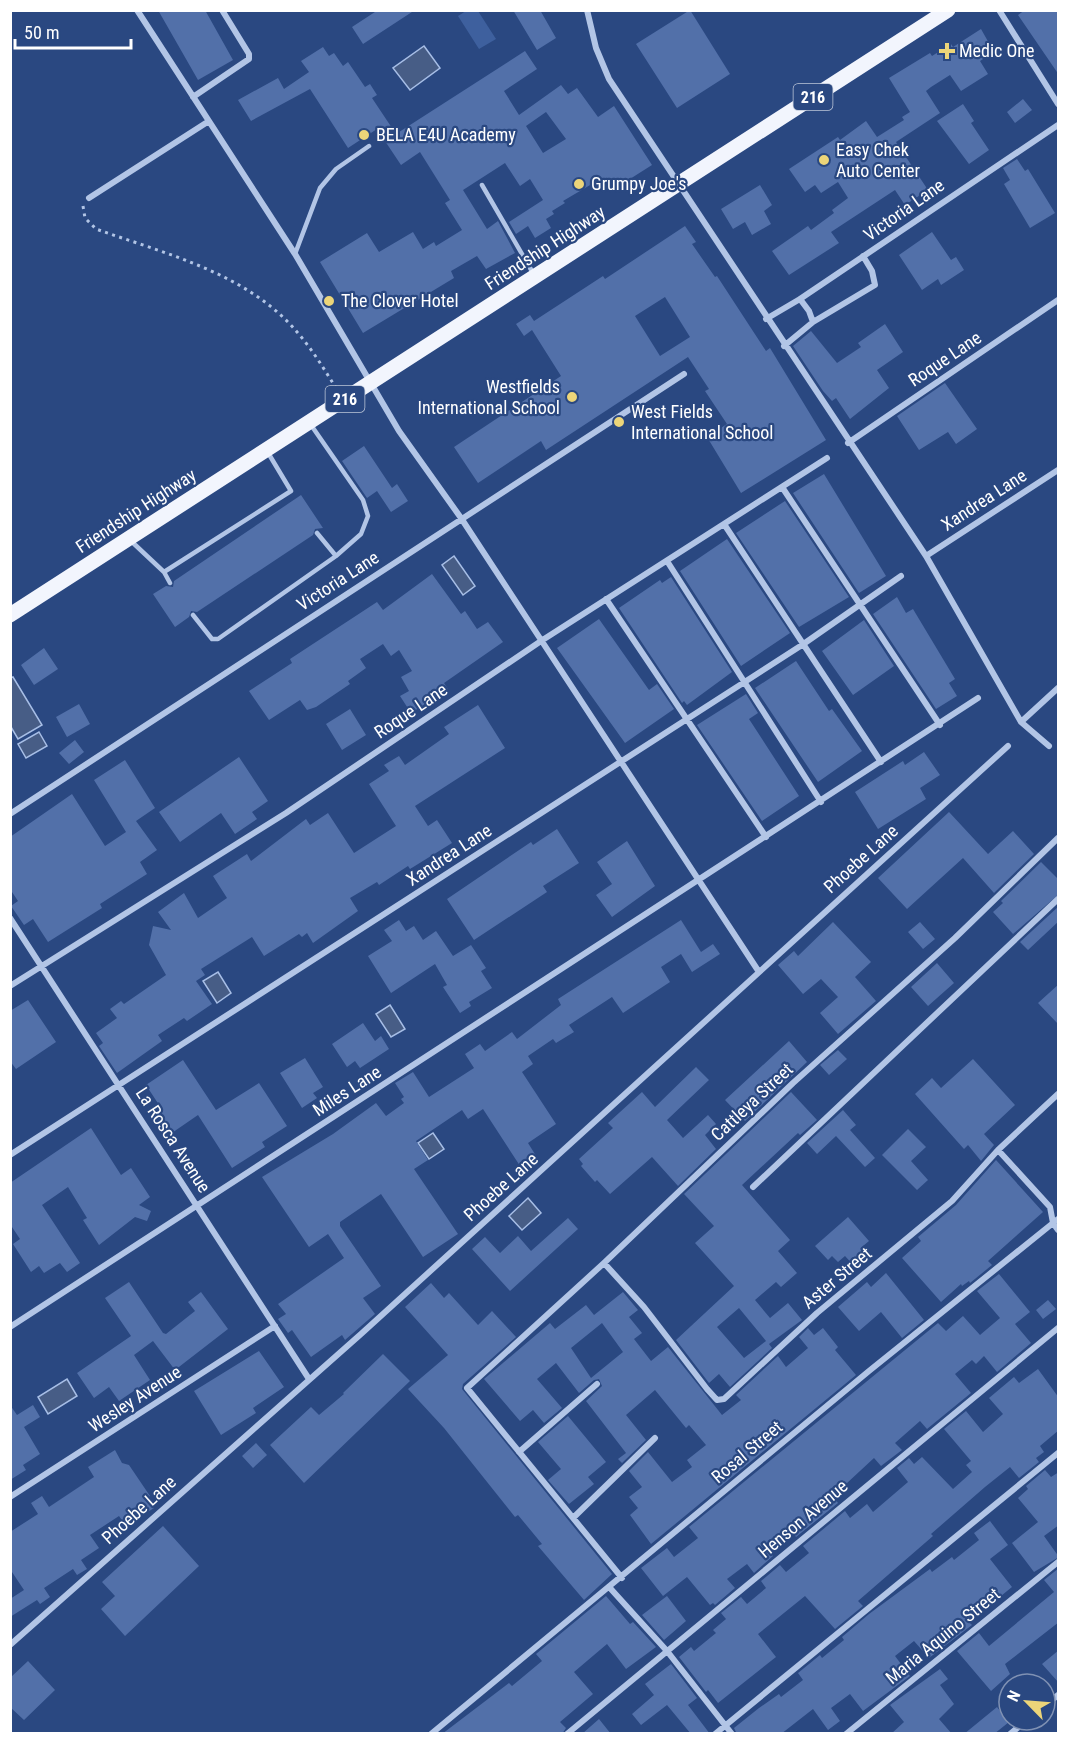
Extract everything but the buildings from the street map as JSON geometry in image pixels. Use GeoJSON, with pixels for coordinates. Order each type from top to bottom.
{"type":"FeatureCollection","features":[{"type":"Feature","properties":{"kind":"main road","name":"Friendship Highway"},"geometry":{"type":"LineString","coordinates":[[10,615],[536,278],[948,10]]}},
{"type":"Feature","properties":{"kind":"street"},"geometry":{"type":"LineString","coordinates":[[137,10],[295,254],[399,431],[461,518],[759,972]]}},
{"type":"Feature","properties":{"kind":"street"},"geometry":{"type":"LineString","coordinates":[[194,97],[249,59],[249,54],[222,10]]}},
{"type":"Feature","properties":{"kind":"street"},"geometry":{"type":"LineString","coordinates":[[587,10],[602,67],[848,443],[926,556],[1021,722],[1049,746]]}},
{"type":"Feature","properties":{"kind":"street"},"geometry":{"type":"LineString","coordinates":[[999,10],[1059,104]]}},
{"type":"Feature","properties":{"kind":"street"},"geometry":{"type":"LineString","coordinates":[[89,198],[209,121]]}},
{"type":"Feature","properties":{"kind":"street","name":"Victoria Lane"},"geometry":{"type":"LineString","coordinates":[[766,319],[800,299],[1059,125]]}},
{"type":"Feature","properties":{"kind":"street"},"geometry":{"type":"LineString","coordinates":[[784,346],[813,322],[875,285],[872,271],[863,256]]}},
{"type":"Feature","properties":{"kind":"street"},"geometry":{"type":"LineString","coordinates":[[800,299],[809,311],[813,322]]}},
{"type":"Feature","properties":{"kind":"street","name":"Roque Lane"},"geometry":{"type":"LineString","coordinates":[[848,443],[1059,300]]}},
{"type":"Feature","properties":{"kind":"street","name":"Victoria Lane"},"geometry":{"type":"LineString","coordinates":[[10,814],[684,374]]}},
{"type":"Feature","properties":{"kind":"street","name":"Roque Lane"},"geometry":{"type":"LineString","coordinates":[[10,986],[286,813],[541,641],[827,459]]}},
{"type":"Feature","properties":{"kind":"street","name":"Xandrea Lane"},"geometry":{"type":"LineString","coordinates":[[926,556],[1059,470]]}},
{"type":"Feature","properties":{"kind":"street"},"geometry":{"type":"LineString","coordinates":[[782,487],[940,725]]}},
{"type":"Feature","properties":{"kind":"street"},"geometry":{"type":"LineString","coordinates":[[724,524],[881,762]]}},
{"type":"Feature","properties":{"kind":"street"},"geometry":{"type":"LineString","coordinates":[[666,561],[821,802]]}},
{"type":"Feature","properties":{"kind":"street","name":"Xandrea Lane"},"geometry":{"type":"LineString","coordinates":[[10,1155],[744,683],[902,576]]}},
{"type":"Feature","properties":{"kind":"street"},"geometry":{"type":"LineString","coordinates":[[606,599],[766,837]]}},
{"type":"Feature","properties":{"kind":"street"},"geometry":{"type":"LineString","coordinates":[[1021,722],[1059,688]]}},
{"type":"Feature","properties":{"kind":"street","name":"Miles Lane"},"geometry":{"type":"LineString","coordinates":[[10,1328],[940,725],[978,698]]}},
{"type":"Feature","properties":{"kind":"street","name":"Phoebe Lane"},"geometry":{"type":"LineString","coordinates":[[10,1645],[309,1379],[1008,746]]}},
{"type":"Feature","properties":{"kind":"street","name":"Cattleya Street"},"geometry":{"type":"LineString","coordinates":[[519,1452],[467,1388],[604,1263],[793,1083],[955,938],[1059,838]]}},
{"type":"Feature","properties":{"kind":"street"},"geometry":{"type":"LineString","coordinates":[[753,1187],[1059,898]]}},
{"type":"Feature","properties":{"kind":"street","name":"La Rosca Avenue"},"geometry":{"type":"LineString","coordinates":[[10,918],[309,1379]]}},
{"type":"Feature","properties":{"kind":"street","name":"Aster Street"},"geometry":{"type":"LineString","coordinates":[[604,1263],[644,1307],[717,1400],[724,1399],[817,1314],[952,1201],[998,1150],[1059,1094]]}},
{"type":"Feature","properties":{"kind":"street"},"geometry":{"type":"LineString","coordinates":[[998,1150],[1050,1207],[1059,1230]]}},
{"type":"Feature","properties":{"kind":"street","name":"Rosal Street"},"geometry":{"type":"LineString","coordinates":[[431,1734],[610,1588],[852,1385],[1056,1221]]}},
{"type":"Feature","properties":{"kind":"street","name":"Wesley Avenue"},"geometry":{"type":"LineString","coordinates":[[10,1497],[275,1326]]}},
{"type":"Feature","properties":{"kind":"street","name":"Henson Avenue"},"geometry":{"type":"LineString","coordinates":[[567,1734],[1059,1328]]}},
{"type":"Feature","properties":{"kind":"street"},"geometry":{"type":"LineString","coordinates":[[597,1384],[519,1452],[622,1578]]}},
{"type":"Feature","properties":{"kind":"street"},"geometry":{"type":"LineString","coordinates":[[574,1517],[655,1438]]}},
{"type":"Feature","properties":{"kind":"street"},"geometry":{"type":"LineString","coordinates":[[715,1734],[1059,1453]]}},
{"type":"Feature","properties":{"kind":"street","name":"Maria Aquino Street"},"geometry":{"type":"LineString","coordinates":[[846,1734],[1059,1562]]}},
{"type":"Feature","properties":{"kind":"street"},"geometry":{"type":"LineString","coordinates":[[610,1588],[667,1652],[732,1734]]}},
{"type":"Feature","properties":{"kind":"lane"},"geometry":{"type":"LineString","coordinates":[[295,254],[320,188],[336,168],[369,146]]}},
{"type":"Feature","properties":{"kind":"lane"},"geometry":{"type":"LineString","coordinates":[[482,185],[536,278]]}},
{"type":"Feature","properties":{"kind":"lane"},"geometry":{"type":"LineString","coordinates":[[193,615],[207,635],[212,639],[218,639],[336,556],[361,534],[368,516],[363,500],[309,422]]}},
{"type":"Feature","properties":{"kind":"lane"},"geometry":{"type":"LineString","coordinates":[[267,451],[295,499]]}},
{"type":"Feature","properties":{"kind":"lane"},"geometry":{"type":"LineString","coordinates":[[164,572],[291,491]]}},
{"type":"Feature","properties":{"kind":"lane"},"geometry":{"type":"LineString","coordinates":[[317,533],[336,556]]}},
{"type":"Feature","properties":{"kind":"lane"},"geometry":{"type":"LineString","coordinates":[[129,539],[164,572],[170,583]]}},
{"type":"Feature","properties":{"kind":"path"},"geometry":{"type":"LineString","coordinates":[[89,198],[84,204],[83,211],[89,224],[96,229],[212,272],[261,298],[296,330],[344,400]]}},
{"type":"Feature","properties":{"kind":"shaded area"},"geometry":{"type":"Polygon","coordinates":[[[466,11],[478,11],[496,39],[479,49],[458,16],[466,11]]]}},
{"type":"Feature","properties":{"kind":"shaded area"},"geometry":{"type":"Polygon","coordinates":[[[424,46],[440,68],[410,90],[393,68],[424,46]]]}},
{"type":"Feature","properties":{"kind":"shaded area"},"geometry":{"type":"Polygon","coordinates":[[[454,556],[475,586],[463,595],[442,565],[454,556]]]}},
{"type":"Feature","properties":{"kind":"shaded area"},"geometry":{"type":"Polygon","coordinates":[[[13,677],[42,725],[18,739],[11,727],[10,678],[13,677]]]}},
{"type":"Feature","properties":{"kind":"shaded area"},"geometry":{"type":"Polygon","coordinates":[[[39,732],[47,746],[26,758],[18,744],[39,732]]]}},
{"type":"Feature","properties":{"kind":"shaded area"},"geometry":{"type":"Polygon","coordinates":[[[218,972],[231,993],[217,1003],[203,981],[218,972]]]}},
{"type":"Feature","properties":{"kind":"shaded area"},"geometry":{"type":"Polygon","coordinates":[[[390,1005],[405,1029],[391,1037],[376,1014],[390,1005]]]}},
{"type":"Feature","properties":{"kind":"shaded area"},"geometry":{"type":"Polygon","coordinates":[[[433,1133],[444,1149],[429,1159],[418,1143],[433,1133]]]}},
{"type":"Feature","properties":{"kind":"shaded area"},"geometry":{"type":"Polygon","coordinates":[[[528,1198],[541,1213],[522,1230],[509,1216],[528,1198]]]}},
{"type":"Feature","properties":{"kind":"shaded area"},"geometry":{"type":"Polygon","coordinates":[[[67,1379],[77,1396],[48,1414],[38,1397],[67,1379]]]}},
{"type":"Feature","properties":{"kind":"place","name":"Medic One"},"geometry":{"type":"Point","coordinates":[947,51]}},
{"type":"Feature","properties":{"kind":"place","name":"BELA E4U Academy"},"geometry":{"type":"Point","coordinates":[364,135]}},
{"type":"Feature","properties":{"kind":"place","name":"Easy Chek Auto Center"},"geometry":{"type":"Point","coordinates":[824,160]}},
{"type":"Feature","properties":{"kind":"place","name":"Grumpy Joe's"},"geometry":{"type":"Point","coordinates":[579,184]}},
{"type":"Feature","properties":{"kind":"place","name":"The Clover Hotel"},"geometry":{"type":"Point","coordinates":[329,301]}},
{"type":"Feature","properties":{"kind":"place","name":"Westfields International School"},"geometry":{"type":"Point","coordinates":[572,397]}},
{"type":"Feature","properties":{"kind":"place","name":"West Fields International School"},"geometry":{"type":"Point","coordinates":[619,422]}}]}
